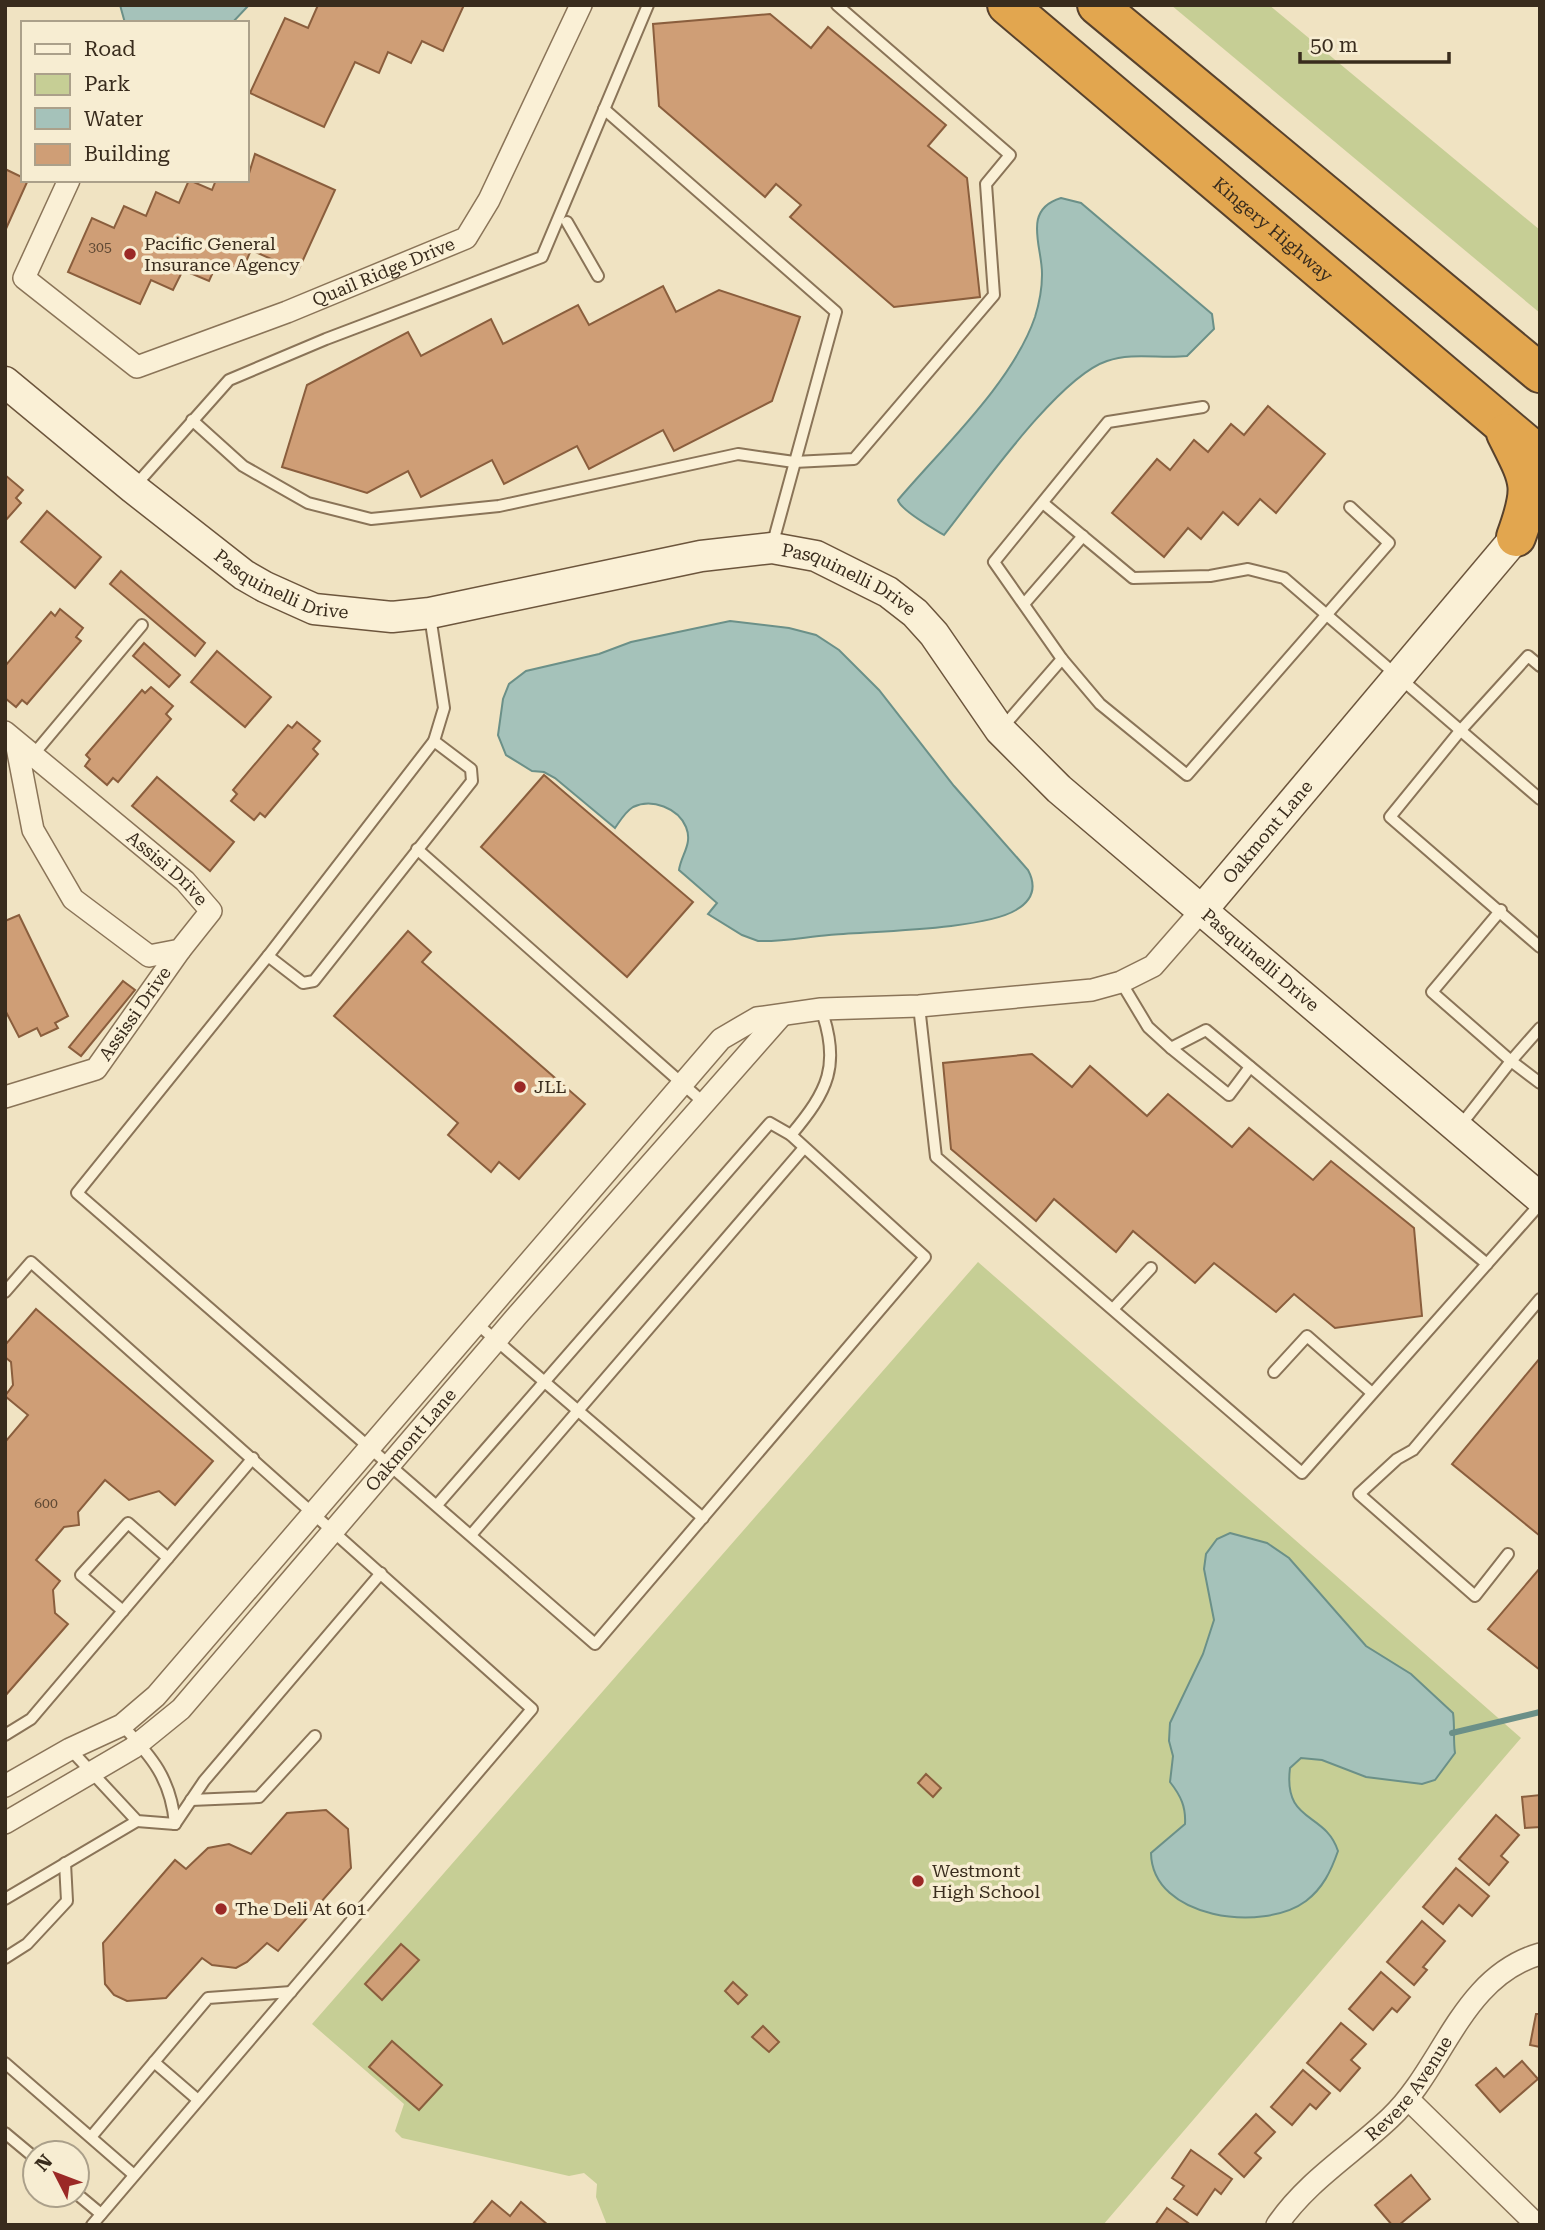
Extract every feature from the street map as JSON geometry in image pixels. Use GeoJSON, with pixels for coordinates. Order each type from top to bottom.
{"type":"FeatureCollection","features":[{"type":"Feature","properties":{"kind":"highway","name":"Kingery Highway"},"geometry":{"type":"LineString","coordinates":[[1007,5],[1540,456]]}},
{"type":"Feature","properties":{"kind":"highway"},"geometry":{"type":"LineString","coordinates":[[1097,5],[1540,373]]}},
{"type":"Feature","properties":{"kind":"highway"},"geometry":{"type":"LineString","coordinates":[[1500,422],[1529,484],[1528,530]]}},
{"type":"Feature","properties":{"kind":"street","name":"Quail Ridge Drive"},"geometry":{"type":"LineString","coordinates":[[68,182],[24,278],[137,367],[288,312],[466,238],[489,200],[581,5]]}},
{"type":"Feature","properties":{"kind":"street","name":"Pasquinelli Drive"},"geometry":{"type":"LineString","coordinates":[[5,382],[244,575],[314,609],[393,617],[430,614],[660,563],[772,548],[816,556],[888,592],[915,613],[934,634],[1000,730],[1059,789],[1540,1198]]}},
{"type":"Feature","properties":{"kind":"street","name":"Oakmont Lane"},"geometry":{"type":"LineString","coordinates":[[5,1786],[70,1749],[122,1726],[156,1696],[707,1051],[728,1034],[757,1018],[821,1009],[919,1006],[1068,993],[1121,982],[1153,966],[1528,530]]}},
{"type":"Feature","properties":{"kind":"street"},"geometry":{"type":"LineString","coordinates":[[18,743],[33,830],[73,899],[149,956],[180,950]]}},
{"type":"Feature","properties":{"kind":"street","name":"Assisi Drive"},"geometry":{"type":"LineString","coordinates":[[18,743],[185,881],[211,911],[180,950]]}},
{"type":"Feature","properties":{"kind":"street","name":"Assissi Drive"},"geometry":{"type":"LineString","coordinates":[[5,1097],[96,1069],[180,950]]}},
{"type":"Feature","properties":{"kind":"street","name":"Oakmont Lane"},"geometry":{"type":"LineString","coordinates":[[5,1823],[139,1743],[181,1709],[496,1341],[781,1016]]}},
{"type":"Feature","properties":{"kind":"street","name":"Revere Avenue"},"geometry":{"type":"LineString","coordinates":[[1277,2225],[1322,2174],[1390,2118],[1408,2099],[1478,1993],[1511,1968],[1540,1954]]}},
{"type":"Feature","properties":{"kind":"street"},"geometry":{"type":"LineString","coordinates":[[1408,2099],[1537,2225]]}},
{"type":"Feature","properties":{"kind":"lane"},"geometry":{"type":"LineString","coordinates":[[133,488],[229,380],[326,339],[542,257],[648,5]]}},
{"type":"Feature","properties":{"kind":"lane"},"geometry":{"type":"LineString","coordinates":[[192,421],[243,466],[308,503],[371,519],[499,506],[738,454],[794,462],[854,459],[994,295],[986,184],[1010,155],[837,5]]}},
{"type":"Feature","properties":{"kind":"lane"},"geometry":{"type":"LineString","coordinates":[[604,109],[836,312],[772,548]]}},
{"type":"Feature","properties":{"kind":"lane"},"geometry":{"type":"LineString","coordinates":[[567,222],[598,276]]}},
{"type":"Feature","properties":{"kind":"lane"},"geometry":{"type":"LineString","coordinates":[[1203,407],[1108,422],[994,562],[1062,659],[1100,704],[1187,775],[1389,542],[1350,507]]}},
{"type":"Feature","properties":{"kind":"lane"},"geometry":{"type":"LineString","coordinates":[[1043,503],[1133,578],[1210,576],[1248,569],[1284,578],[1540,799]]}},
{"type":"Feature","properties":{"kind":"lane"},"geometry":{"type":"LineString","coordinates":[[1024,604],[1083,536]]}},
{"type":"Feature","properties":{"kind":"lane"},"geometry":{"type":"LineString","coordinates":[[430,614],[444,708],[434,741],[268,956],[77,1193],[595,1644],[925,1256],[803,1149],[791,1135],[770,1123],[542,1381],[437,1505]]}},
{"type":"Feature","properties":{"kind":"lane"},"geometry":{"type":"LineString","coordinates":[[18,743],[142,625]]}},
{"type":"Feature","properties":{"kind":"lane"},"geometry":{"type":"LineString","coordinates":[[1540,666],[1528,656],[1460,731],[1390,817],[1501,910],[1540,947]]}},
{"type":"Feature","properties":{"kind":"lane"},"geometry":{"type":"LineString","coordinates":[[1000,730],[1062,659]]}},
{"type":"Feature","properties":{"kind":"lane"},"geometry":{"type":"LineString","coordinates":[[268,956],[303,983],[314,981],[472,781],[471,769],[434,741]]}},
{"type":"Feature","properties":{"kind":"lane"},"geometry":{"type":"LineString","coordinates":[[417,849],[703,1102]]}},
{"type":"Feature","properties":{"kind":"lane"},"geometry":{"type":"LineString","coordinates":[[1501,910],[1432,992],[1540,1083]]}},
{"type":"Feature","properties":{"kind":"lane"},"geometry":{"type":"LineString","coordinates":[[1121,982],[1148,1027],[1229,1095],[1250,1067]]}},
{"type":"Feature","properties":{"kind":"lane"},"geometry":{"type":"LineString","coordinates":[[919,1006],[936,1157],[1302,1473],[1540,1204]]}},
{"type":"Feature","properties":{"kind":"lane"},"geometry":{"type":"LineString","coordinates":[[791,1135],[813,1109],[829,1075],[831,1038],[821,1009]]}},
{"type":"Feature","properties":{"kind":"lane"},"geometry":{"type":"LineString","coordinates":[[1458,1129],[1540,1028]]}},
{"type":"Feature","properties":{"kind":"lane"},"geometry":{"type":"LineString","coordinates":[[1171,1048],[1206,1030],[1486,1264]]}},
{"type":"Feature","properties":{"kind":"lane"},"geometry":{"type":"LineString","coordinates":[[471,1535],[803,1149]]}},
{"type":"Feature","properties":{"kind":"lane"},"geometry":{"type":"LineString","coordinates":[[5,1292],[31,1262],[532,1709],[92,2225]]}},
{"type":"Feature","properties":{"kind":"lane"},"geometry":{"type":"LineString","coordinates":[[1113,1309],[1151,1268]]}},
{"type":"Feature","properties":{"kind":"lane"},"geometry":{"type":"LineString","coordinates":[[1508,1554],[1475,1597],[1359,1494],[1397,1459],[1413,1450],[1540,1299]]}},
{"type":"Feature","properties":{"kind":"lane"},"geometry":{"type":"LineString","coordinates":[[476,1323],[703,1518]]}},
{"type":"Feature","properties":{"kind":"lane"},"geometry":{"type":"LineString","coordinates":[[1274,1372],[1307,1336],[1372,1394]]}},
{"type":"Feature","properties":{"kind":"lane"},"geometry":{"type":"LineString","coordinates":[[5,1735],[31,1719],[253,1458]]}},
{"type":"Feature","properties":{"kind":"lane"},"geometry":{"type":"LineString","coordinates":[[123,1611],[81,1576],[128,1523],[168,1558]]}},
{"type":"Feature","properties":{"kind":"lane"},"geometry":{"type":"LineString","coordinates":[[175,1824],[204,1780],[381,1573]]}},
{"type":"Feature","properties":{"kind":"lane"},"geometry":{"type":"LineString","coordinates":[[122,1726],[139,1743],[172,1796],[175,1824]]}},
{"type":"Feature","properties":{"kind":"lane"},"geometry":{"type":"LineString","coordinates":[[191,1800],[259,1797],[315,1737]]}},
{"type":"Feature","properties":{"kind":"lane"},"geometry":{"type":"LineString","coordinates":[[70,1749],[137,1821]]}},
{"type":"Feature","properties":{"kind":"lane"},"geometry":{"type":"LineString","coordinates":[[5,1899],[137,1821],[175,1824]]}},
{"type":"Feature","properties":{"kind":"lane"},"geometry":{"type":"LineString","coordinates":[[5,1958],[27,1944],[68,1901],[65,1863]]}},
{"type":"Feature","properties":{"kind":"lane"},"geometry":{"type":"LineString","coordinates":[[90,2137],[208,1998],[291,1992]]}},
{"type":"Feature","properties":{"kind":"lane"},"geometry":{"type":"LineString","coordinates":[[154,2062],[198,2100]]}},
{"type":"Feature","properties":{"kind":"lane"},"geometry":{"type":"LineString","coordinates":[[5,2063],[135,2175]]}},
{"type":"Feature","properties":{"kind":"lane"},"geometry":{"type":"LineString","coordinates":[[5,2133],[21,2146]]}},
{"type":"Feature","properties":{"kind":"lane"},"geometry":{"type":"LineString","coordinates":[[91,2206],[101,2214]]}},
{"type":"Feature","properties":{"kind":"green space"},"geometry":{"type":"Polygon","coordinates":[[[1171,5],[1269,5],[1540,230],[1540,313],[1171,5]]]}},
{"type":"Feature","properties":{"kind":"green space","name":"Westmont High School"},"geometry":{"type":"Polygon","coordinates":[[[978,1262],[1521,1738],[1103,2225],[607,2225],[596,2197],[597,2184],[584,2173],[569,2176],[402,2138],[395,2131],[404,2104],[312,2024],[978,1262]]]}},
{"type":"Feature","properties":{"kind":"water"},"geometry":{"type":"Polygon","coordinates":[[[120,5],[249,5],[234,21],[124,21],[120,5]]]}},
{"type":"Feature","properties":{"kind":"water"},"geometry":{"type":"Polygon","coordinates":[[[1061,198],[1081,203],[1212,314],[1214,329],[1187,356],[1117,358],[1087,371],[1043,411],[944,535],[911,514],[898,500],[994,390],[1025,341],[1035,317],[1041,286],[1038,221],[1041,211],[1061,198]]]}},
{"type":"Feature","properties":{"kind":"water"},"geometry":{"type":"Polygon","coordinates":[[[730,621],[789,628],[816,635],[839,650],[879,690],[954,786],[1028,870],[1033,887],[1026,902],[1000,917],[953,926],[758,941],[742,935],[708,914],[717,903],[679,870],[688,833],[682,820],[671,810],[656,804],[640,804],[628,811],[615,828],[555,778],[544,772],[532,771],[506,755],[498,735],[503,699],[509,684],[526,671],[599,654],[631,642],[730,621]]]}},
{"type":"Feature","properties":{"kind":"water"},"geometry":{"type":"Polygon","coordinates":[[[1230,1533],[1267,1543],[1289,1558],[1366,1646],[1411,1674],[1453,1713],[1454,1718],[1455,1753],[1435,1780],[1422,1784],[1366,1777],[1322,1760],[1301,1758],[1290,1768],[1293,1799],[1306,1815],[1332,1838],[1338,1851],[1326,1879],[1312,1896],[1287,1911],[1264,1916],[1213,1914],[1189,1906],[1170,1893],[1156,1875],[1151,1853],[1185,1824],[1182,1802],[1170,1782],[1173,1756],[1169,1741],[1170,1723],[1203,1654],[1214,1620],[1204,1569],[1206,1554],[1217,1539],[1230,1533]]]}},
{"type":"Feature","properties":{"kind":"building"},"geometry":{"type":"Polygon","coordinates":[[[318,5],[464,5],[443,51],[422,41],[411,63],[388,52],[379,73],[355,62],[324,127],[250,93],[285,18],[308,28],[318,5]]]}},
{"type":"Feature","properties":{"kind":"building"},"geometry":{"type":"Polygon","coordinates":[[[770,14],[811,48],[828,27],[946,125],[928,146],[967,178],[980,297],[894,307],[790,217],[801,205],[776,184],[765,197],[659,106],[653,24],[770,14]]]}},
{"type":"Feature","properties":{"kind":"building"},"geometry":{"type":"Polygon","coordinates":[[[255,154],[335,190],[298,271],[251,250],[242,271],[218,261],[209,281],[183,270],[173,290],[151,280],[140,304],[68,272],[92,218],[114,228],[124,206],[146,216],[156,192],[179,203],[188,182],[212,190],[215,182],[248,182],[255,154]]]}},
{"type":"Feature","properties":{"kind":"building"},"geometry":{"type":"Polygon","coordinates":[[[5,169],[21,177],[21,182],[27,182],[5,231],[5,169]]]}},
{"type":"Feature","properties":{"kind":"building"},"geometry":{"type":"Polygon","coordinates":[[[663,286],[676,312],[719,290],[800,317],[772,401],[674,451],[663,430],[589,469],[577,446],[504,484],[492,460],[421,497],[408,471],[367,493],[282,467],[307,385],[408,332],[421,356],[491,319],[503,344],[578,305],[589,325],[663,286]]]}},
{"type":"Feature","properties":{"kind":"building"},"geometry":{"type":"Polygon","coordinates":[[[1268,406],[1325,454],[1276,513],[1260,499],[1238,525],[1223,512],[1201,539],[1188,528],[1164,557],[1112,513],[1157,459],[1170,470],[1194,440],[1208,452],[1231,424],[1244,435],[1268,406]]]}},
{"type":"Feature","properties":{"kind":"building"},"geometry":{"type":"Polygon","coordinates":[[[5,475],[23,490],[16,498],[21,503],[5,521],[5,475]]]}},
{"type":"Feature","properties":{"kind":"building"},"geometry":{"type":"Polygon","coordinates":[[[47,511],[101,557],[75,588],[21,542],[47,511]]]}},
{"type":"Feature","properties":{"kind":"building"},"geometry":{"type":"Polygon","coordinates":[[[121,571],[205,643],[195,656],[110,584],[121,571]]]}},
{"type":"Feature","properties":{"kind":"building"},"geometry":{"type":"Polygon","coordinates":[[[60,609],[83,628],[76,637],[81,641],[27,704],[22,700],[16,707],[5,698],[5,666],[51,612],[55,616],[60,609]]]}},
{"type":"Feature","properties":{"kind":"building"},"geometry":{"type":"Polygon","coordinates":[[[144,643],[180,675],[169,687],[133,656],[144,643]]]}},
{"type":"Feature","properties":{"kind":"building"},"geometry":{"type":"Polygon","coordinates":[[[217,651],[271,697],[245,727],[191,682],[217,651]]]}},
{"type":"Feature","properties":{"kind":"building"},"geometry":{"type":"Polygon","coordinates":[[[151,687],[173,706],[166,714],[171,719],[118,782],[113,778],[107,785],[85,766],[90,759],[86,755],[142,690],[145,693],[151,687]]]}},
{"type":"Feature","properties":{"kind":"building"},"geometry":{"type":"Polygon","coordinates":[[[297,722],[320,741],[313,749],[318,754],[265,817],[260,813],[254,820],[231,801],[237,794],[233,790],[288,725],[292,728],[297,722]]]}},
{"type":"Feature","properties":{"kind":"building"},"geometry":{"type":"Polygon","coordinates":[[[544,775],[693,902],[627,977],[481,847],[544,775]]]}},
{"type":"Feature","properties":{"kind":"building"},"geometry":{"type":"Polygon","coordinates":[[[157,777],[234,842],[210,871],[132,806],[157,777]]]}},
{"type":"Feature","properties":{"kind":"building"},"geometry":{"type":"Polygon","coordinates":[[[19,915],[68,1016],[55,1023],[58,1028],[41,1036],[37,1028],[19,1037],[5,1010],[5,921],[19,915]]]}},
{"type":"Feature","properties":{"kind":"building"},"geometry":{"type":"Polygon","coordinates":[[[408,931],[431,952],[422,962],[585,1104],[519,1179],[499,1162],[491,1172],[448,1135],[458,1123],[334,1016],[408,931]]]}},
{"type":"Feature","properties":{"kind":"building"},"geometry":{"type":"Polygon","coordinates":[[[123,981],[135,990],[81,1056],[69,1047],[123,981]]]}},
{"type":"Feature","properties":{"kind":"building"},"geometry":{"type":"Polygon","coordinates":[[[1032,1054],[1072,1087],[1090,1066],[1147,1116],[1168,1094],[1232,1147],[1249,1128],[1313,1180],[1331,1161],[1414,1228],[1422,1316],[1335,1328],[1294,1294],[1276,1312],[1214,1263],[1195,1283],[1133,1231],[1116,1252],[1054,1199],[1036,1221],[951,1149],[943,1063],[1032,1054]]]}},
{"type":"Feature","properties":{"kind":"building"},"geometry":{"type":"Polygon","coordinates":[[[36,1309],[213,1461],[175,1505],[159,1491],[129,1500],[105,1480],[78,1512],[79,1525],[64,1527],[36,1560],[60,1581],[53,1590],[55,1613],[68,1624],[5,1696],[5,1442],[28,1415],[5,1396],[13,1385],[11,1362],[5,1357],[5,1345],[36,1309]]]}},
{"type":"Feature","properties":{"kind":"building"},"geometry":{"type":"Polygon","coordinates":[[[1540,1358],[1540,1536],[1452,1464],[1540,1358]]]}},
{"type":"Feature","properties":{"kind":"building"},"geometry":{"type":"Polygon","coordinates":[[[1540,1568],[1540,1670],[1488,1629],[1540,1568]]]}},
{"type":"Feature","properties":{"kind":"building"},"geometry":{"type":"Polygon","coordinates":[[[926,1774],[941,1788],[933,1797],[918,1783],[926,1774]]]}},
{"type":"Feature","properties":{"kind":"building"},"geometry":{"type":"Polygon","coordinates":[[[1540,1795],[1540,1827],[1525,1828],[1522,1797],[1540,1795]]]}},
{"type":"Feature","properties":{"kind":"building"},"geometry":{"type":"Polygon","coordinates":[[[326,1810],[348,1829],[351,1868],[278,1951],[267,1943],[247,1962],[236,1968],[212,1965],[202,1958],[166,1998],[127,2001],[114,1995],[105,1984],[103,1943],[175,1860],[186,1869],[208,1848],[229,1844],[251,1854],[287,1813],[326,1810]]]}},
{"type":"Feature","properties":{"kind":"building"},"geometry":{"type":"Polygon","coordinates":[[[1496,1815],[1519,1835],[1501,1856],[1508,1862],[1489,1885],[1459,1859],[1496,1815]]]}},
{"type":"Feature","properties":{"kind":"building"},"geometry":{"type":"Polygon","coordinates":[[[1456,1868],[1489,1896],[1472,1916],[1459,1905],[1443,1924],[1423,1907],[1456,1868]]]}},
{"type":"Feature","properties":{"kind":"building"},"geometry":{"type":"Polygon","coordinates":[[[1422,1921],[1445,1941],[1423,1967],[1427,1970],[1414,1985],[1387,1962],[1422,1921]]]}},
{"type":"Feature","properties":{"kind":"building"},"geometry":{"type":"Polygon","coordinates":[[[401,1944],[419,1960],[382,2000],[365,1984],[401,1944]]]}},
{"type":"Feature","properties":{"kind":"building"},"geometry":{"type":"Polygon","coordinates":[[[1381,1972],[1410,1997],[1397,2012],[1392,2008],[1373,2030],[1349,2009],[1381,1972]]]}},
{"type":"Feature","properties":{"kind":"building"},"geometry":{"type":"Polygon","coordinates":[[[733,1982],[747,1995],[738,2004],[725,1991],[733,1982]]]}},
{"type":"Feature","properties":{"kind":"building"},"geometry":{"type":"Polygon","coordinates":[[[1536,2014],[1540,2014],[1540,2047],[1530,2045],[1536,2014]]]}},
{"type":"Feature","properties":{"kind":"building"},"geometry":{"type":"Polygon","coordinates":[[[1341,2023],[1366,2044],[1351,2060],[1360,2068],[1340,2091],[1307,2063],[1341,2023]]]}},
{"type":"Feature","properties":{"kind":"building"},"geometry":{"type":"Polygon","coordinates":[[[763,2026],[779,2042],[769,2052],[752,2037],[763,2026]]]}},
{"type":"Feature","properties":{"kind":"building"},"geometry":{"type":"Polygon","coordinates":[[[392,2041],[442,2085],[419,2110],[369,2067],[392,2041]]]}},
{"type":"Feature","properties":{"kind":"building"},"geometry":{"type":"Polygon","coordinates":[[[1522,2061],[1538,2079],[1500,2112],[1476,2085],[1496,2068],[1504,2077],[1522,2061]]]}},
{"type":"Feature","properties":{"kind":"building"},"geometry":{"type":"Polygon","coordinates":[[[1303,2070],[1330,2093],[1316,2109],[1310,2104],[1292,2125],[1271,2107],[1303,2070]]]}},
{"type":"Feature","properties":{"kind":"building"},"geometry":{"type":"Polygon","coordinates":[[[1256,2114],[1275,2132],[1255,2153],[1261,2158],[1244,2177],[1219,2154],[1256,2114]]]}},
{"type":"Feature","properties":{"kind":"building"},"geometry":{"type":"Polygon","coordinates":[[[1191,2150],[1232,2179],[1221,2194],[1215,2189],[1197,2215],[1174,2199],[1184,2186],[1172,2178],[1191,2150]]]}},
{"type":"Feature","properties":{"kind":"building"},"geometry":{"type":"Polygon","coordinates":[[[1411,2175],[1430,2199],[1399,2225],[1392,2225],[1375,2205],[1411,2175]]]}},
{"type":"Feature","properties":{"kind":"building"},"geometry":{"type":"Polygon","coordinates":[[[492,2201],[510,2216],[521,2202],[548,2225],[472,2225],[492,2201]]]}},
{"type":"Feature","properties":{"kind":"building"},"geometry":{"type":"Polygon","coordinates":[[[1167,2208],[1191,2225],[1155,2225],[1167,2208]]]}},
{"type":"Feature","properties":{"kind":"waterway"},"geometry":{"type":"LineString","coordinates":[[1452,1733],[1540,1712]]}},
{"type":"Feature","properties":{"kind":"place","name":"Pacific General Insurance Agency"},"geometry":{"type":"Point","coordinates":[130,254]}},
{"type":"Feature","properties":{"kind":"place","name":"JLL"},"geometry":{"type":"Point","coordinates":[520,1087]}},
{"type":"Feature","properties":{"kind":"place","name":"Westmont High School"},"geometry":{"type":"Point","coordinates":[918,1881]}},
{"type":"Feature","properties":{"kind":"place","name":"The Deli At 601"},"geometry":{"type":"Point","coordinates":[221,1909]}}]}
